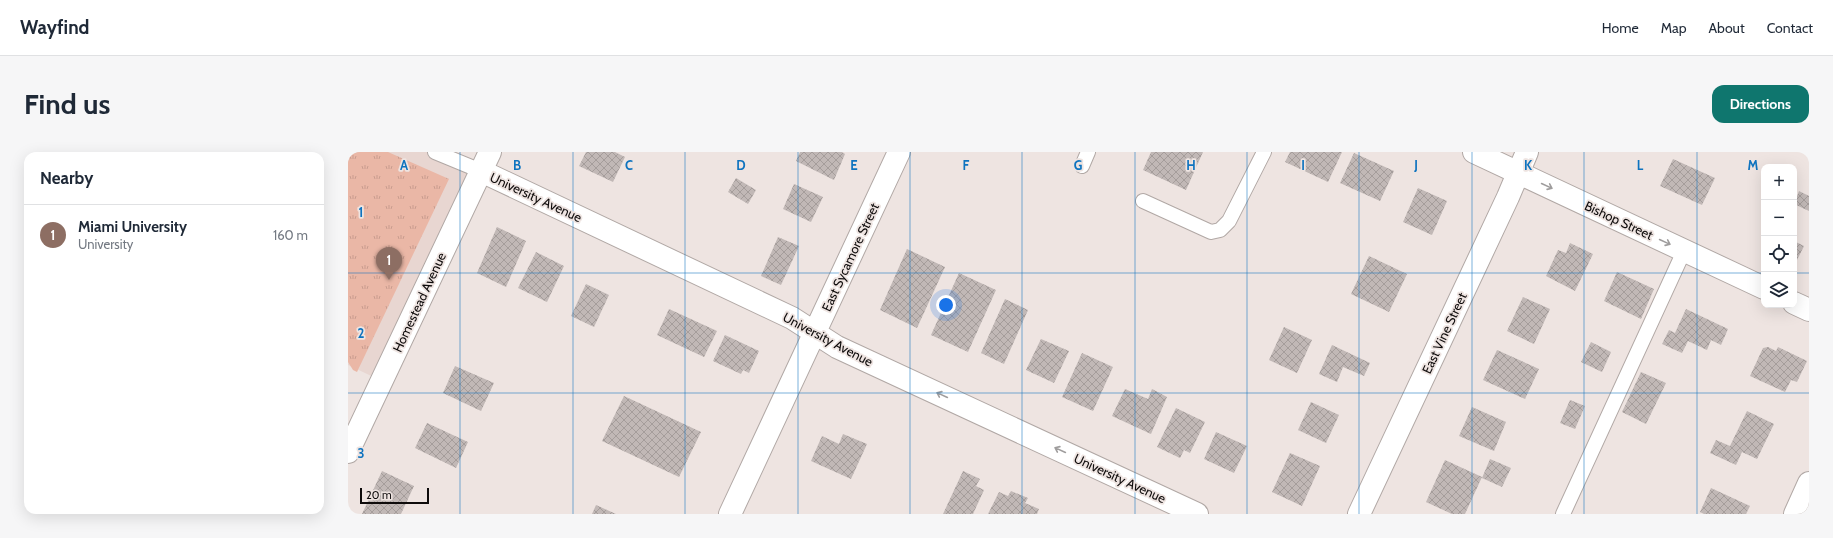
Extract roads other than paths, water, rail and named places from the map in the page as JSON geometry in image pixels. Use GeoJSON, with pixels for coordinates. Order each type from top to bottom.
{"type":"FeatureCollection","features":[{"type":"Feature","properties":{"kind":"street","name":"East Sycamore Street"},"geometry":{"type":"LineString","coordinates":[[730,514],[899,152]]}},
{"type":"Feature","properties":{"kind":"street","name":"Bishop Street"},"geometry":{"type":"LineString","coordinates":[[1474,152],[1761,287]]}},
{"type":"Feature","properties":{"kind":"street","name":"East Vine Street"},"geometry":{"type":"LineString","coordinates":[[1359,514],[1519,173],[1527,152]]}},
{"type":"Feature","properties":{"kind":"street","name":"University Avenue"},"geometry":{"type":"LineString","coordinates":[[486,162],[792,318],[838,347],[1197,514]]}},
{"type":"Feature","properties":{"kind":"street","name":"Homestead Avenue"},"geometry":{"type":"LineString","coordinates":[[348,452],[486,162]]}},
{"type":"Feature","properties":{"kind":"street"},"geometry":{"type":"LineString","coordinates":[[1797,304],[1809,310]]}},
{"type":"Feature","properties":{"kind":"street"},"geometry":{"type":"LineString","coordinates":[[1795,514],[1809,483]]}},
{"type":"Feature","properties":{"kind":"lane"},"geometry":{"type":"LineString","coordinates":[[435,152],[486,162]]}},
{"type":"Feature","properties":{"kind":"lane"},"geometry":{"type":"LineString","coordinates":[[1082,166],[1088,152]]}},
{"type":"Feature","properties":{"kind":"lane"},"geometry":{"type":"LineString","coordinates":[[1143,201],[1212,232],[1220,230],[1229,221],[1264,152]]}},
{"type":"Feature","properties":{"kind":"lane"},"geometry":{"type":"LineString","coordinates":[[1563,514],[1684,251]]}},
{"type":"Feature","properties":{"kind":"place","name":"Miami University"},"geometry":{"type":"Point","coordinates":[389,280]}}]}
